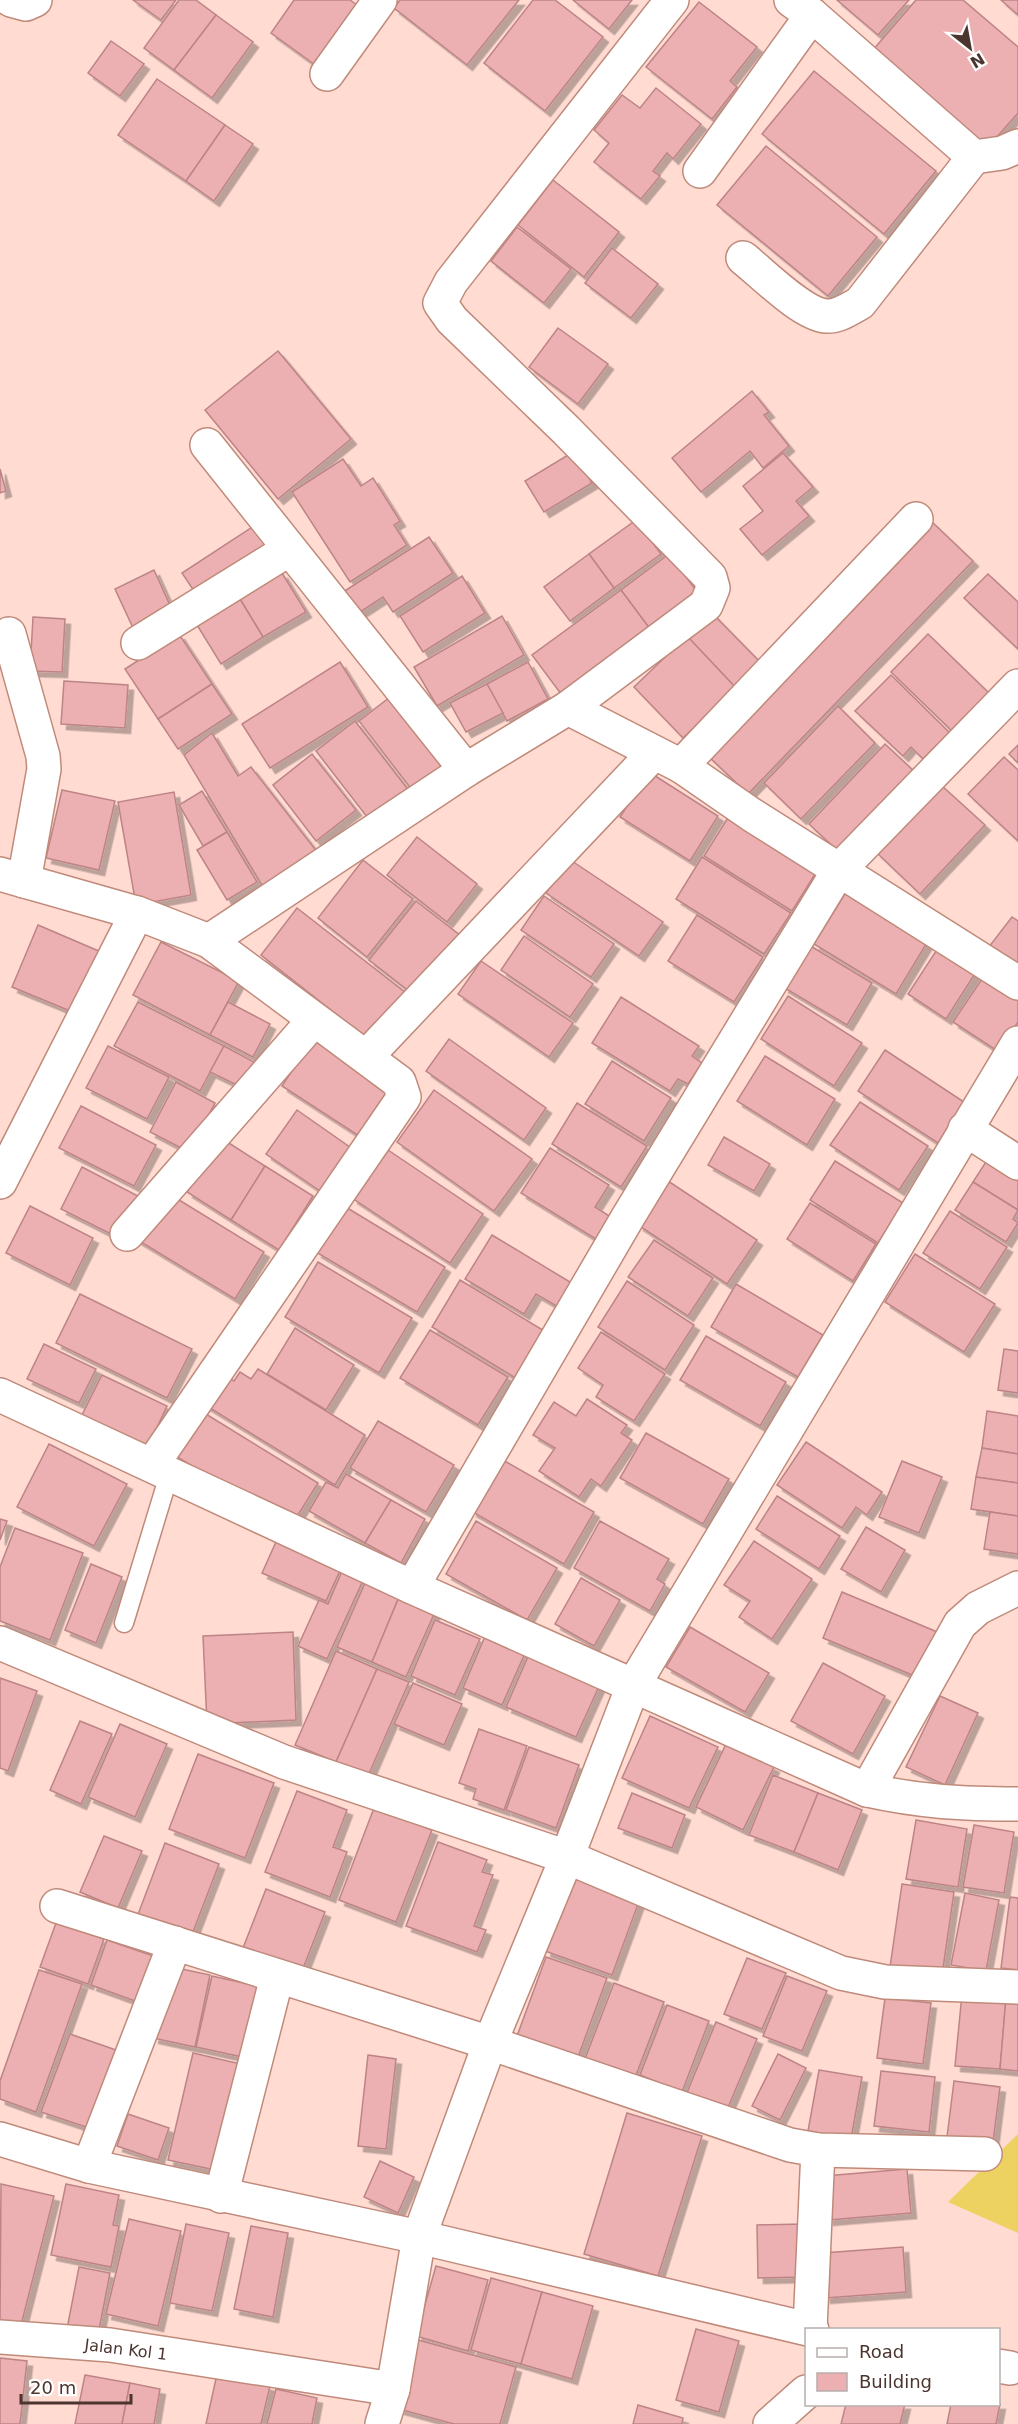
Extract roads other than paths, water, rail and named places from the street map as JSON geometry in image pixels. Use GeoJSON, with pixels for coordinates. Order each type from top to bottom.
{"type":"FeatureCollection","features":[{"type":"Feature","properties":{"kind":"street"},"geometry":{"type":"LineString","coordinates":[[11,0],[26,4],[35,0]]}},
{"type":"Feature","properties":{"kind":"street"},"geometry":{"type":"LineString","coordinates":[[327,74],[380,0]]}},
{"type":"Feature","properties":{"kind":"street"},"geometry":{"type":"LineString","coordinates":[[209,941],[466,770],[568,708],[705,605],[713,588],[710,577],[567,430],[452,320],[440,303],[451,282],[672,0]]}},
{"type":"Feature","properties":{"kind":"street"},"geometry":{"type":"LineString","coordinates":[[700,171],[802,8],[974,157]]}},
{"type":"Feature","properties":{"kind":"street"},"geometry":{"type":"LineString","coordinates":[[743,258],[811,312],[826,316],[843,313],[860,303],[974,157],[1002,153],[1018,146]]}},
{"type":"Feature","properties":{"kind":"street"},"geometry":{"type":"LineString","coordinates":[[207,445],[288,550],[466,770]]}},
{"type":"Feature","properties":{"kind":"street"},"geometry":{"type":"LineString","coordinates":[[366,1057],[916,519]]}},
{"type":"Feature","properties":{"kind":"street"},"geometry":{"type":"LineString","coordinates":[[138,643],[288,550]]}},
{"type":"Feature","properties":{"kind":"street"},"geometry":{"type":"LineString","coordinates":[[9,634],[43,756],[44,769],[12,878],[137,913],[209,941],[399,1082],[404,1097],[161,1470]]}},
{"type":"Feature","properties":{"kind":"street"},"geometry":{"type":"LineString","coordinates":[[412,1587],[628,1217],[839,870],[1018,686]]}},
{"type":"Feature","properties":{"kind":"street"},"geometry":{"type":"LineString","coordinates":[[568,708],[668,760],[1018,982]]}},
{"type":"Feature","properties":{"kind":"street"},"geometry":{"type":"LineString","coordinates":[[0,1182],[137,913]]}},
{"type":"Feature","properties":{"kind":"street"},"geometry":{"type":"LineString","coordinates":[[127,1234],[314,1020]]}},
{"type":"Feature","properties":{"kind":"street"},"geometry":{"type":"LineString","coordinates":[[382,2424],[393,2389],[418,2237],[490,2043],[567,1857],[633,1686],[1018,1043]]}},
{"type":"Feature","properties":{"kind":"street"},"geometry":{"type":"LineString","coordinates":[[965,1129],[1018,1163]]}},
{"type":"Feature","properties":{"kind":"street"},"geometry":{"type":"LineString","coordinates":[[0,1395],[412,1587],[867,1790],[916,1801],[950,1804],[1018,1804]]}},
{"type":"Feature","properties":{"kind":"street"},"geometry":{"type":"LineString","coordinates":[[867,1790],[960,1624],[978,1608],[1018,1588]]}},
{"type":"Feature","properties":{"kind":"street"},"geometry":{"type":"LineString","coordinates":[[0,1643],[284,1762],[567,1857],[840,1973],[885,1982],[1018,1988]]}},
{"type":"Feature","properties":{"kind":"street"},"geometry":{"type":"LineString","coordinates":[[57,1906],[490,2043],[764,2137],[818,2150],[986,2154]]}},
{"type":"Feature","properties":{"kind":"street"},"geometry":{"type":"LineString","coordinates":[[89,2166],[175,1943]]}},
{"type":"Feature","properties":{"kind":"street"},"geometry":{"type":"LineString","coordinates":[[221,2196],[278,1977]]}},
{"type":"Feature","properties":{"kind":"street"},"geometry":{"type":"LineString","coordinates":[[0,2139],[89,2166],[418,2237],[807,2328]]}},
{"type":"Feature","properties":{"kind":"street"},"geometry":{"type":"LineString","coordinates":[[811,2328],[818,2150]]}},
{"type":"Feature","properties":{"kind":"street","name":"Jalan Kol 1"},"geometry":{"type":"LineString","coordinates":[[0,2337],[110,2345],[393,2389]]}},
{"type":"Feature","properties":{"kind":"street"},"geometry":{"type":"LineString","coordinates":[[770,2424],[805,2394]]}},
{"type":"Feature","properties":{"kind":"lane"},"geometry":{"type":"LineString","coordinates":[[124,1623],[161,1470]]}}]}
